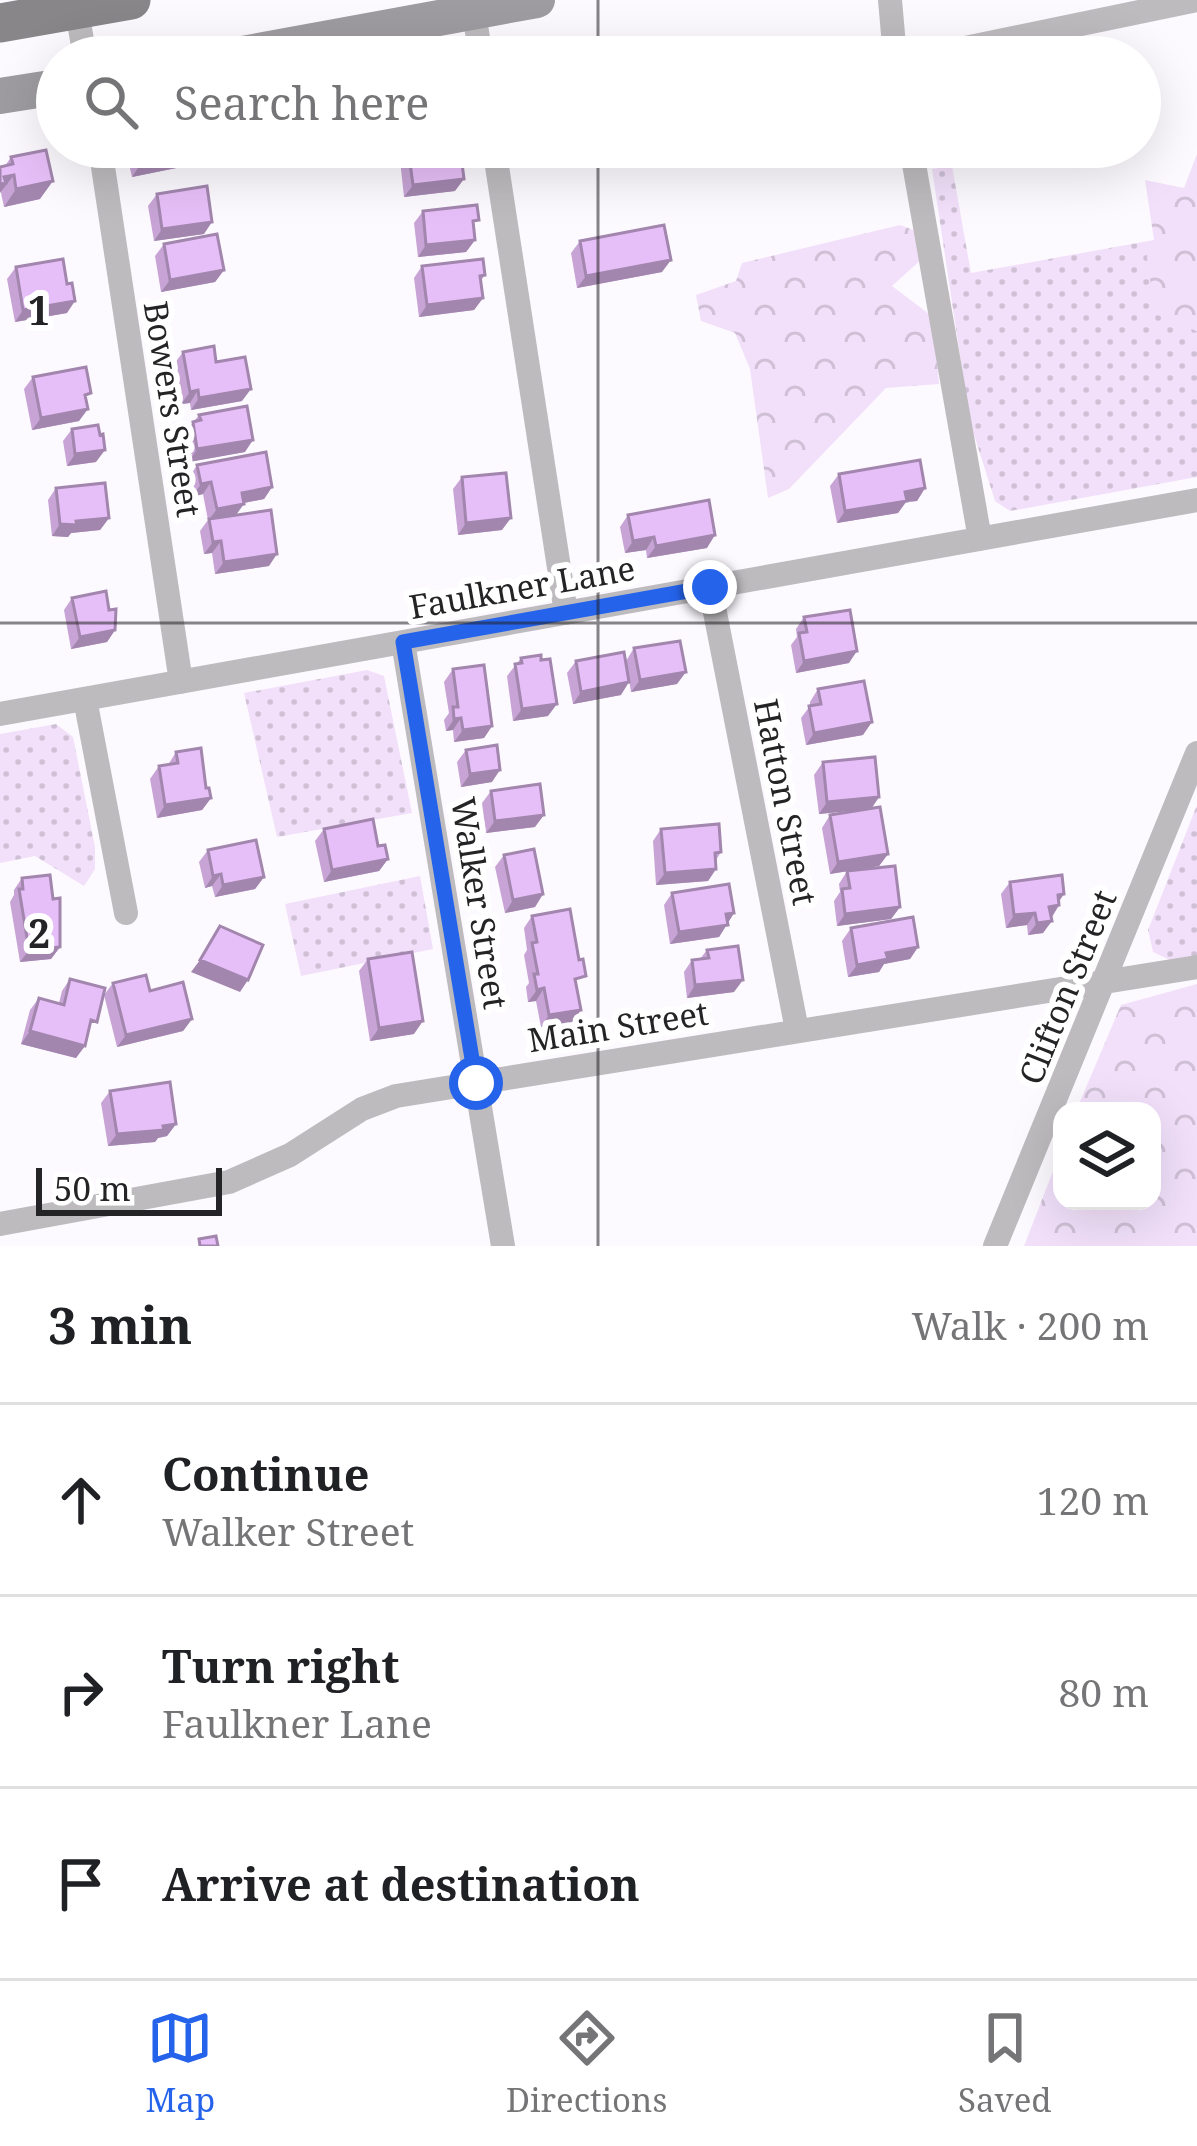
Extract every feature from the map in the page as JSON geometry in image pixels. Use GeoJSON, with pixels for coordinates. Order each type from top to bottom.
{"type":"FeatureCollection","features":[{"type":"Feature","properties":{"kind":"main road"},"geometry":{"type":"LineString","coordinates":[[0,23],[131,0]]}},
{"type":"Feature","properties":{"kind":"main road"},"geometry":{"type":"LineString","coordinates":[[344,36],[537,0]]}},
{"type":"Feature","properties":{"kind":"main road"},"geometry":{"type":"LineString","coordinates":[[0,96],[36,90]]}},
{"type":"Feature","properties":{"kind":"street"},"geometry":{"type":"LineString","coordinates":[[75,0],[81,36]]}},
{"type":"Feature","properties":{"kind":"street"},"geometry":{"type":"LineString","coordinates":[[890,0],[893,36]]}},
{"type":"Feature","properties":{"kind":"street"},"geometry":{"type":"LineString","coordinates":[[1023,36],[1197,0]]}},
{"type":"Feature","properties":{"kind":"street"},"geometry":{"type":"LineString","coordinates":[[474,13],[478,36]]}},
{"type":"Feature","properties":{"kind":"street","name":"Bowers Street"},"geometry":{"type":"LineString","coordinates":[[103,168],[181,682]]}},
{"type":"Feature","properties":{"kind":"street"},"geometry":{"type":"LineString","coordinates":[[497,168],[566,613]]}},
{"type":"Feature","properties":{"kind":"street"},"geometry":{"type":"LineString","coordinates":[[915,168],[980,539]]}},
{"type":"Feature","properties":{"kind":"street","name":"Faulkner Lane"},"geometry":{"type":"LineString","coordinates":[[0,714],[1197,500]]}},
{"type":"Feature","properties":{"kind":"street","name":"Hatton Street"},"geometry":{"type":"LineString","coordinates":[[710,587],[797,1030]]}},
{"type":"Feature","properties":{"kind":"street","name":"Walker Street"},"geometry":{"type":"LineString","coordinates":[[403,642],[503,1246]]}},
{"type":"Feature","properties":{"kind":"street"},"geometry":{"type":"LineString","coordinates":[[85,699],[125,913]]}},
{"type":"Feature","properties":{"kind":"street","name":"Clifton Street"},"geometry":{"type":"LineString","coordinates":[[995,1246],[1197,753]]}},
{"type":"Feature","properties":{"kind":"street","name":"Main Street"},"geometry":{"type":"LineString","coordinates":[[0,1224],[229,1182],[290,1155],[362,1109],[396,1096],[1197,967]]}},
{"type":"Feature","properties":{"kind":"green space"},"geometry":{"type":"Polygon","coordinates":[[[1197,154],[1197,331],[1155,314],[1147,257],[1154,240],[1145,180],[1184,188],[1197,154]]]}},
{"type":"Feature","properties":{"kind":"green space"},"geometry":{"type":"Polygon","coordinates":[[[952,168],[971,273],[1154,240],[1155,313],[1197,331],[1197,477],[1010,511],[995,501],[970,422],[932,169],[952,168]]]}},
{"type":"Feature","properties":{"kind":"green space"},"geometry":{"type":"Polygon","coordinates":[[[900,225],[916,231],[924,257],[892,286],[933,317],[939,384],[886,388],[789,489],[768,498],[750,369],[735,333],[701,321],[696,295],[736,281],[742,263],[900,225]]]}},
{"type":"Feature","properties":{"kind":"green space"},"geometry":{"type":"Polygon","coordinates":[[[367,670],[384,676],[412,813],[277,837],[244,693],[367,670]]]}},
{"type":"Feature","properties":{"kind":"green space"},"geometry":{"type":"Polygon","coordinates":[[[56,724],[73,737],[95,847],[95,869],[84,886],[35,856],[0,863],[0,734],[56,724]]]}},
{"type":"Feature","properties":{"kind":"green space"},"geometry":{"type":"Polygon","coordinates":[[[1197,805],[1197,956],[1172,961],[1153,952],[1148,930],[1197,805]]]}},
{"type":"Feature","properties":{"kind":"green space"},"geometry":{"type":"Polygon","coordinates":[[[420,876],[433,949],[301,976],[285,904],[420,876]]]}},
{"type":"Feature","properties":{"kind":"green space"},"geometry":{"type":"Polygon","coordinates":[[[1197,984],[1197,1246],[1024,1246],[1053,1171],[1053,1210],[1161,1210],[1161,1102],[1080,1102],[1121,1005],[1197,984]]]}},
{"type":"Feature","properties":{"kind":"building"},"geometry":{"type":"Polygon","coordinates":[[[36,152],[36,168],[50,168],[53,181],[16,189],[14,175],[4,177],[6,183],[0,184],[0,167],[13,164],[11,157],[36,152]]]}},
{"type":"Feature","properties":{"kind":"building"},"geometry":{"type":"Polygon","coordinates":[[[411,168],[463,168],[464,179],[413,185],[411,168]]]}},
{"type":"Feature","properties":{"kind":"building"},"geometry":{"type":"Polygon","coordinates":[[[207,186],[212,222],[162,229],[157,194],[207,186]]]}},
{"type":"Feature","properties":{"kind":"building"},"geometry":{"type":"Polygon","coordinates":[[[477,205],[475,240],[426,245],[423,211],[477,205]]]}},
{"type":"Feature","properties":{"kind":"building"},"geometry":{"type":"Polygon","coordinates":[[[664,225],[671,260],[586,276],[580,241],[664,225]]]}},
{"type":"Feature","properties":{"kind":"building"},"geometry":{"type":"Polygon","coordinates":[[[217,234],[224,270],[170,280],[164,244],[217,234]]]}},
{"type":"Feature","properties":{"kind":"building"},"geometry":{"type":"Polygon","coordinates":[[[63,259],[75,301],[23,310],[16,267],[63,259]]]}},
{"type":"Feature","properties":{"kind":"building"},"geometry":{"type":"Polygon","coordinates":[[[483,259],[483,298],[427,305],[422,266],[483,259]]]}},
{"type":"Feature","properties":{"kind":"building"},"geometry":{"type":"Polygon","coordinates":[[[214,346],[216,362],[245,357],[251,389],[199,398],[198,390],[190,392],[183,352],[214,346]]]}},
{"type":"Feature","properties":{"kind":"building"},"geometry":{"type":"Polygon","coordinates":[[[86,367],[91,393],[85,395],[88,409],[41,418],[33,377],[86,367]]]}},
{"type":"Feature","properties":{"kind":"building"},"geometry":{"type":"Polygon","coordinates":[[[247,406],[253,440],[197,449],[193,422],[201,420],[199,415],[247,406]]]}},
{"type":"Feature","properties":{"kind":"building"},"geometry":{"type":"Polygon","coordinates":[[[98,425],[105,450],[75,454],[72,429],[98,425]]]}},
{"type":"Feature","properties":{"kind":"building"},"geometry":{"type":"Polygon","coordinates":[[[266,452],[272,487],[242,493],[244,504],[217,509],[211,482],[201,484],[197,465],[266,452]]]}},
{"type":"Feature","properties":{"kind":"building"},"geometry":{"type":"Polygon","coordinates":[[[920,460],[925,488],[905,492],[907,501],[845,511],[839,474],[920,460]]]}},
{"type":"Feature","properties":{"kind":"building"},"geometry":{"type":"Polygon","coordinates":[[[506,473],[511,518],[466,523],[462,477],[506,473]]]}},
{"type":"Feature","properties":{"kind":"building"},"geometry":{"type":"Polygon","coordinates":[[[105,483],[109,518],[60,524],[56,488],[105,483]]]}},
{"type":"Feature","properties":{"kind":"building"},"geometry":{"type":"Polygon","coordinates":[[[709,500],[715,535],[656,546],[654,537],[633,541],[628,515],[709,500]]]}},
{"type":"Feature","properties":{"kind":"building"},"geometry":{"type":"Polygon","coordinates":[[[271,510],[277,554],[224,562],[221,541],[213,542],[209,519],[271,510]]]}},
{"type":"Feature","properties":{"kind":"building"},"geometry":{"type":"Polygon","coordinates":[[[106,591],[109,610],[116,609],[115,630],[80,637],[72,598],[106,591]]]}},
{"type":"Feature","properties":{"kind":"building"},"geometry":{"type":"Polygon","coordinates":[[[850,610],[857,651],[804,661],[799,633],[807,632],[804,617],[850,610]]]}},
{"type":"Feature","properties":{"kind":"building"},"geometry":{"type":"Polygon","coordinates":[[[680,641],[686,672],[640,680],[634,648],[680,641]]]}},
{"type":"Feature","properties":{"kind":"building"},"geometry":{"type":"Polygon","coordinates":[[[624,652],[629,682],[581,692],[576,661],[624,652]]]}},
{"type":"Feature","properties":{"kind":"building"},"geometry":{"type":"Polygon","coordinates":[[[541,655],[541,660],[550,659],[557,704],[522,709],[515,664],[522,663],[521,658],[541,655]]]}},
{"type":"Feature","properties":{"kind":"building"},"geometry":{"type":"Polygon","coordinates":[[[484,665],[492,726],[463,730],[461,718],[454,719],[453,707],[458,707],[453,669],[484,665]]]}},
{"type":"Feature","properties":{"kind":"building"},"geometry":{"type":"Polygon","coordinates":[[[864,681],[872,722],[814,733],[809,706],[821,704],[818,689],[864,681]]]}},
{"type":"Feature","properties":{"kind":"building"},"geometry":{"type":"Polygon","coordinates":[[[497,745],[500,770],[470,774],[466,750],[497,745]]]}},
{"type":"Feature","properties":{"kind":"building"},"geometry":{"type":"Polygon","coordinates":[[[201,748],[211,798],[165,805],[159,766],[178,763],[176,752],[201,748]]]}},
{"type":"Feature","properties":{"kind":"building"},"geometry":{"type":"Polygon","coordinates":[[[875,757],[879,797],[827,802],[823,762],[875,757]]]}},
{"type":"Feature","properties":{"kind":"building"},"geometry":{"type":"Polygon","coordinates":[[[540,784],[544,815],[495,821],[491,791],[540,784]]]}},
{"type":"Feature","properties":{"kind":"building"},"geometry":{"type":"Polygon","coordinates":[[[880,807],[888,854],[838,862],[830,815],[880,807]]]}},
{"type":"Feature","properties":{"kind":"building"},"geometry":{"type":"Polygon","coordinates":[[[373,819],[378,846],[385,845],[388,859],[332,870],[324,829],[373,819]]]}},
{"type":"Feature","properties":{"kind":"building"},"geometry":{"type":"Polygon","coordinates":[[[719,824],[721,852],[715,853],[716,869],[665,873],[661,829],[719,824]]]}},
{"type":"Feature","properties":{"kind":"building"},"geometry":{"type":"Polygon","coordinates":[[[256,840],[264,877],[223,885],[221,874],[213,876],[208,850],[256,840]]]}},
{"type":"Feature","properties":{"kind":"building"},"geometry":{"type":"Polygon","coordinates":[[[534,849],[543,894],[513,900],[504,855],[534,849]]]}},
{"type":"Feature","properties":{"kind":"building"},"geometry":{"type":"Polygon","coordinates":[[[895,866],[900,907],[845,914],[842,889],[850,888],[847,871],[895,866]]]}},
{"type":"Feature","properties":{"kind":"building"},"geometry":{"type":"Polygon","coordinates":[[[50,875],[53,899],[60,898],[60,947],[29,950],[19,889],[23,889],[22,878],[50,875]]]}},
{"type":"Feature","properties":{"kind":"building"},"geometry":{"type":"Polygon","coordinates":[[[1062,875],[1064,894],[1058,895],[1059,905],[1049,907],[1052,921],[1037,923],[1035,913],[1014,915],[1010,882],[1062,875]]]}},
{"type":"Feature","properties":{"kind":"building"},"geometry":{"type":"Polygon","coordinates":[[[729,884],[734,913],[726,914],[728,925],[679,932],[672,893],[729,884]]]}},
{"type":"Feature","properties":{"kind":"building"},"geometry":{"type":"Polygon","coordinates":[[[570,909],[586,976],[575,979],[581,1010],[549,1015],[544,988],[537,990],[534,974],[538,974],[532,943],[537,942],[532,916],[570,909]]]}},
{"type":"Feature","properties":{"kind":"building"},"geometry":{"type":"Polygon","coordinates":[[[913,917],[918,947],[857,965],[851,928],[913,917]]]}},
{"type":"Feature","properties":{"kind":"building"},"geometry":{"type":"Polygon","coordinates":[[[220,926],[263,945],[248,980],[200,960],[220,926]]]}},
{"type":"Feature","properties":{"kind":"building"},"geometry":{"type":"Polygon","coordinates":[[[738,946],[743,980],[695,985],[692,960],[709,958],[707,950],[738,946]]]}},
{"type":"Feature","properties":{"kind":"building"},"geometry":{"type":"Polygon","coordinates":[[[412,952],[423,1021],[379,1028],[368,959],[412,952]]]}},
{"type":"Feature","properties":{"kind":"building"},"geometry":{"type":"Polygon","coordinates":[[[146,975],[150,991],[183,982],[192,1019],[126,1035],[113,983],[146,975]]]}},
{"type":"Feature","properties":{"kind":"building"},"geometry":{"type":"Polygon","coordinates":[[[70,979],[105,988],[85,1046],[30,1031],[39,998],[64,1005],[70,979]]]}},
{"type":"Feature","properties":{"kind":"building"},"geometry":{"type":"Polygon","coordinates":[[[170,1082],[176,1124],[163,1126],[164,1130],[117,1134],[110,1091],[170,1082]]]}},
{"type":"Feature","properties":{"kind":"building"},"geometry":{"type":"Polygon","coordinates":[[[216,1236],[218,1246],[200,1246],[199,1239],[216,1236]]]}},
{"type":"Feature","properties":{"kind":"route"},"geometry":{"type":"LineString","coordinates":[[476,1083],[403,642],[710,587]]}}]}
